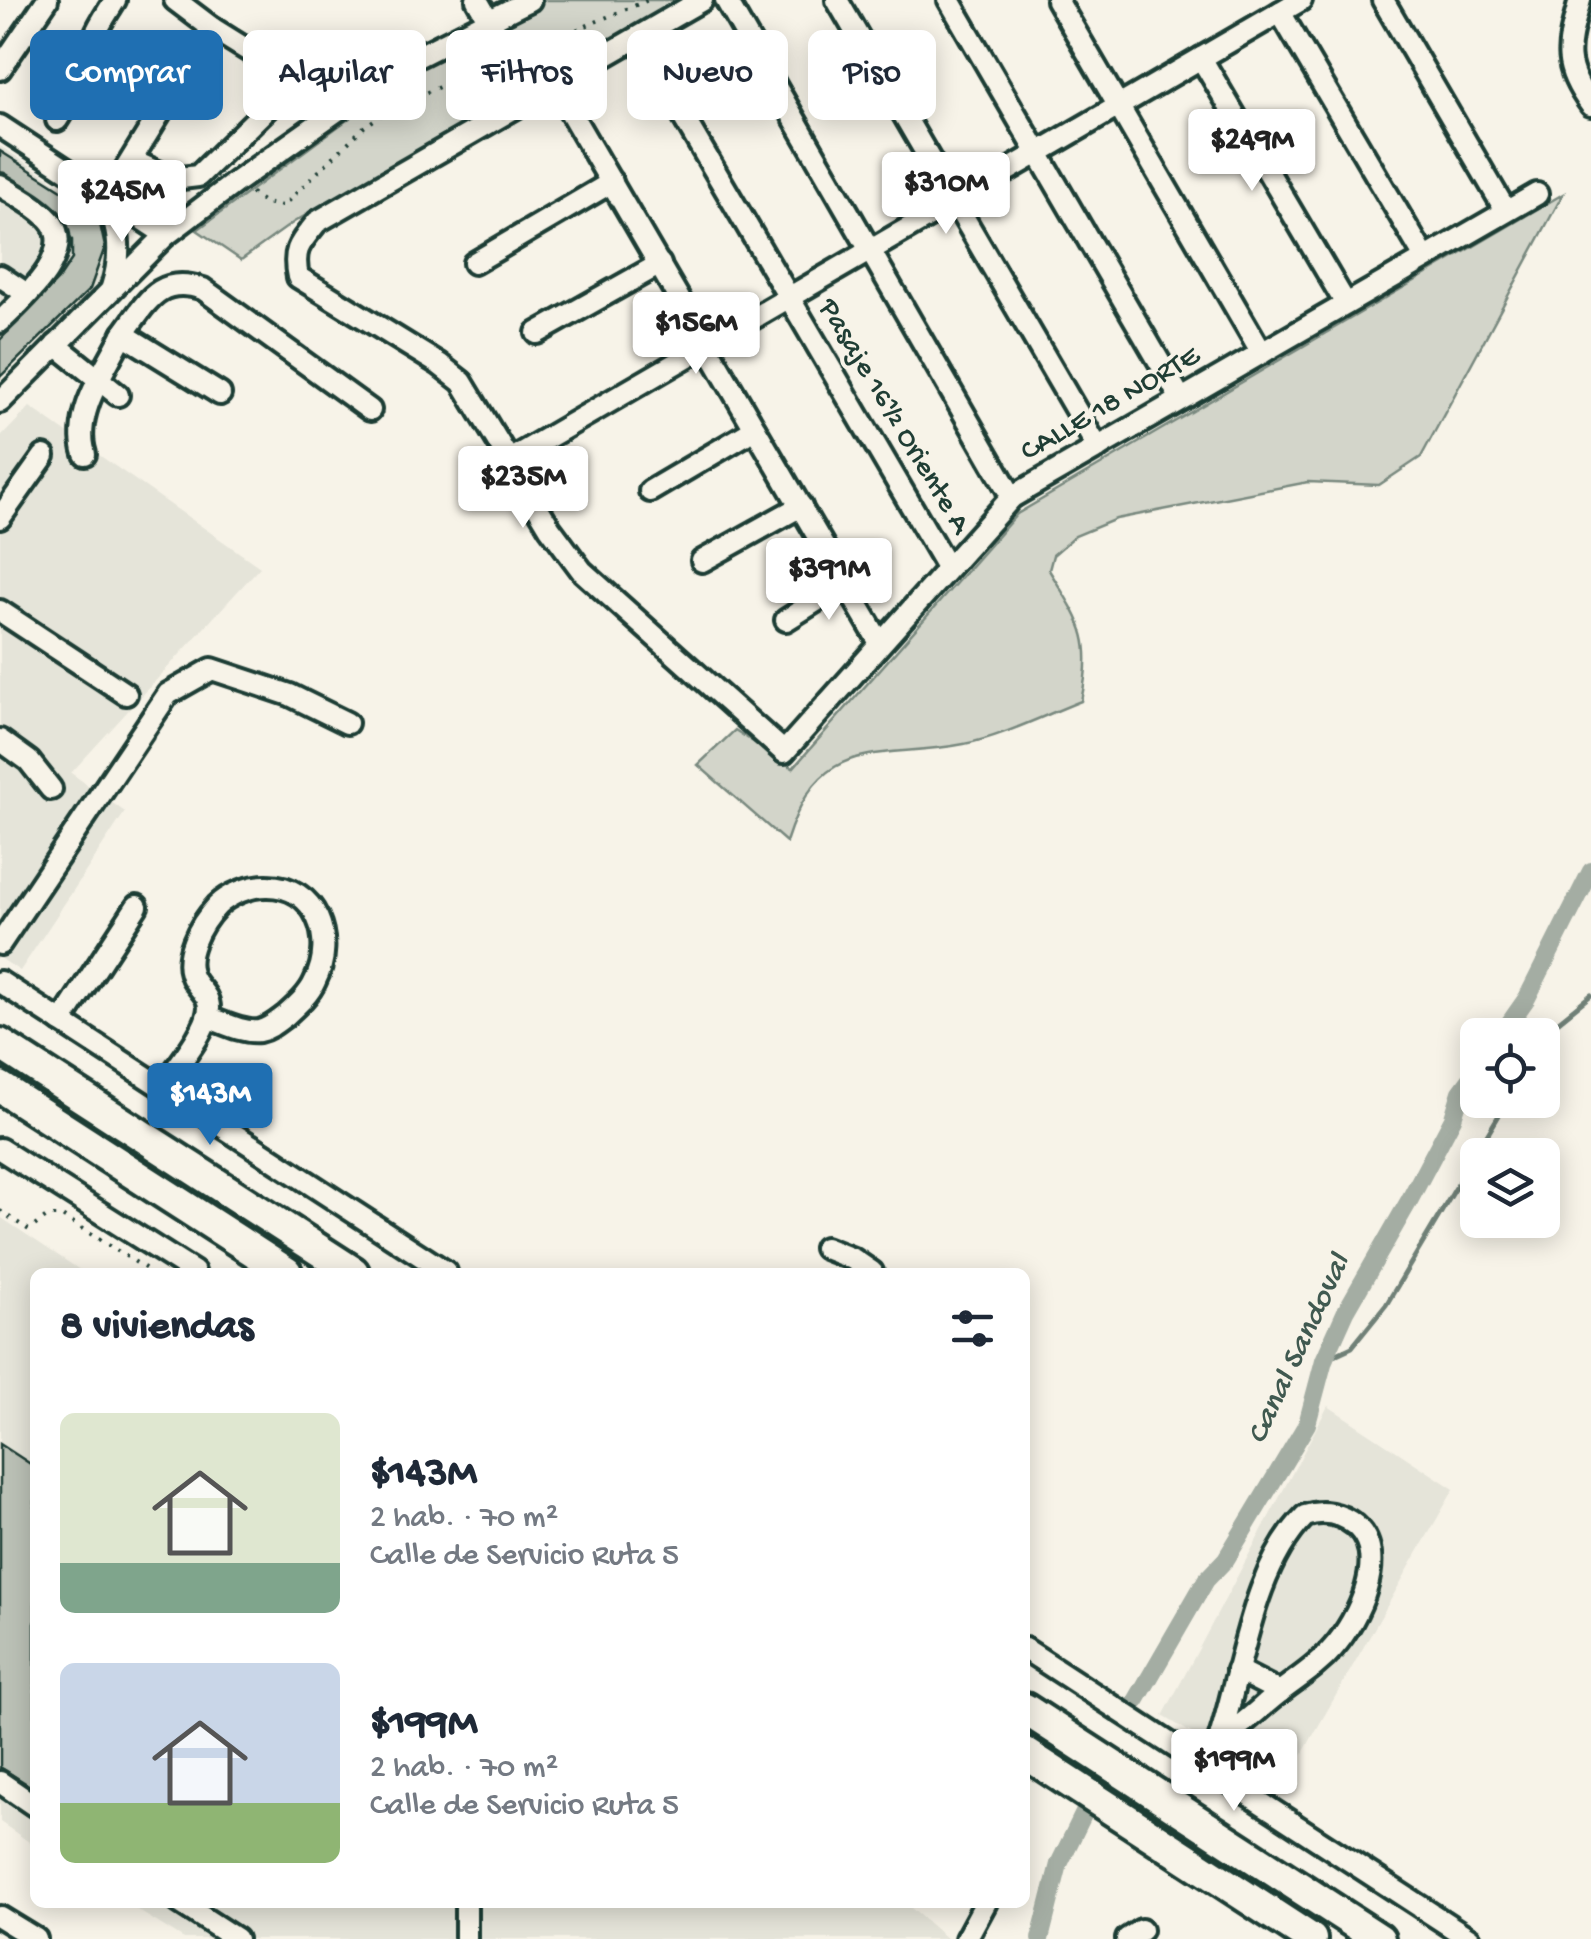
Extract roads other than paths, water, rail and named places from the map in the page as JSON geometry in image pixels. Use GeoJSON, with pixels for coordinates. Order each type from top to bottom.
{"type":"FeatureCollection","features":[{"type":"Feature","properties":{"kind":"highway"},"geometry":{"type":"LineString","coordinates":[[0,1044],[347,1268]]}},
{"type":"Feature","properties":{"kind":"highway"},"geometry":{"type":"LineString","coordinates":[[0,1087],[280,1268]]}},
{"type":"Feature","properties":{"kind":"highway"},"geometry":{"type":"LineString","coordinates":[[1030,1712],[1378,1939]]}},
{"type":"Feature","properties":{"kind":"highway"},"geometry":{"type":"LineString","coordinates":[[1030,1756],[1284,1930],[1311,1939]]}},
{"type":"Feature","properties":{"kind":"street"},"geometry":{"type":"LineString","coordinates":[[0,69],[47,0]]}},
{"type":"Feature","properties":{"kind":"street"},"geometry":{"type":"LineString","coordinates":[[98,30],[115,0]]}},
{"type":"Feature","properties":{"kind":"street"},"geometry":{"type":"LineString","coordinates":[[131,160],[173,179],[198,176],[287,89],[286,74],[174,0]]}},
{"type":"Feature","properties":{"kind":"street"},"geometry":{"type":"LineString","coordinates":[[476,0],[494,30]]}},
{"type":"Feature","properties":{"kind":"street"},"geometry":{"type":"LineString","coordinates":[[0,402],[166,236],[236,182],[403,64],[530,0]]}},
{"type":"Feature","properties":{"kind":"street"},"geometry":{"type":"LineString","coordinates":[[651,30],[702,0]]}},
{"type":"Feature","properties":{"kind":"street"},"geometry":{"type":"LineString","coordinates":[[726,0],[1012,497]]}},
{"type":"Feature","properties":{"kind":"street"},"geometry":{"type":"LineString","coordinates":[[837,0],[1098,448]]}},
{"type":"Feature","properties":{"kind":"street"},"geometry":{"type":"LineString","coordinates":[[949,0],[1182,399]]}},
{"type":"Feature","properties":{"kind":"street"},"geometry":{"type":"LineString","coordinates":[[1057,0],[1262,353]]}},
{"type":"Feature","properties":{"kind":"street"},"geometry":{"type":"LineString","coordinates":[[496,120],[317,222],[294,258],[298,277],[452,374],[469,390],[511,458],[1301,0]]}},
{"type":"Feature","properties":{"kind":"street"},"geometry":{"type":"LineString","coordinates":[[1382,0],[1506,211]]}},
{"type":"Feature","properties":{"kind":"street"},"geometry":{"type":"LineString","coordinates":[[1580,0],[1568,56],[1574,82],[1591,104]]}},
{"type":"Feature","properties":{"kind":"street"},"geometry":{"type":"LineString","coordinates":[[1280,12],[1425,258]]}},
{"type":"Feature","properties":{"kind":"street"},"geometry":{"type":"LineString","coordinates":[[1201,58],[1346,304]]}},
{"type":"Feature","properties":{"kind":"street"},"geometry":{"type":"LineString","coordinates":[[111,290],[119,242],[110,190],[156,120]]}},
{"type":"Feature","properties":{"kind":"street"},"geometry":{"type":"LineString","coordinates":[[576,120],[880,643]]}},
{"type":"Feature","properties":{"kind":"street","name":"Pasaje 16½ Oriente A"},"geometry":{"type":"LineString","coordinates":[[685,120],[948,567]]}},
{"type":"Feature","properties":{"kind":"street"},"geometry":{"type":"LineString","coordinates":[[0,126],[110,190],[166,236]]}},
{"type":"Feature","properties":{"kind":"street"},"geometry":{"type":"LineString","coordinates":[[474,263],[612,182]]}},
{"type":"Feature","properties":{"kind":"street"},"geometry":{"type":"LineString","coordinates":[[0,185],[42,212],[56,229],[55,254],[48,269],[0,322]]}},
{"type":"Feature","properties":{"kind":"street","name":"CALLE 18 NORTE"},"geometry":{"type":"LineString","coordinates":[[511,458],[550,528],[582,571],[784,752],[1012,497],[1537,194]]}},
{"type":"Feature","properties":{"kind":"street"},"geometry":{"type":"LineString","coordinates":[[537,333],[660,264]]}},
{"type":"Feature","properties":{"kind":"street"},"geometry":{"type":"LineString","coordinates":[[0,276],[27,294]]}},
{"type":"Feature","properties":{"kind":"street"},"geometry":{"type":"LineString","coordinates":[[85,454],[81,441],[83,420],[123,334],[160,290],[182,283],[204,289],[370,410]]}},
{"type":"Feature","properties":{"kind":"street"},"geometry":{"type":"LineString","coordinates":[[123,334],[220,394]]}},
{"type":"Feature","properties":{"kind":"street"},"geometry":{"type":"LineString","coordinates":[[56,345],[118,395]]}},
{"type":"Feature","properties":{"kind":"street"},"geometry":{"type":"LineString","coordinates":[[650,491],[756,429]]}},
{"type":"Feature","properties":{"kind":"street"},"geometry":{"type":"LineString","coordinates":[[0,518],[44,456]]}},
{"type":"Feature","properties":{"kind":"street"},"geometry":{"type":"LineString","coordinates":[[702,561],[800,506]]}},
{"type":"Feature","properties":{"kind":"street"},"geometry":{"type":"LineString","coordinates":[[786,620],[845,583]]}},
{"type":"Feature","properties":{"kind":"street"},"geometry":{"type":"LineString","coordinates":[[0,611],[126,694]]}},
{"type":"Feature","properties":{"kind":"street"},"geometry":{"type":"LineString","coordinates":[[0,944],[168,694],[194,676],[212,669],[290,695],[347,723]]}},
{"type":"Feature","properties":{"kind":"street"},"geometry":{"type":"LineString","coordinates":[[0,740],[29,762],[51,789]]}},
{"type":"Feature","properties":{"kind":"street"},"geometry":{"type":"LineString","coordinates":[[162,1088],[207,1017],[207,999],[192,977],[189,956],[218,906],[257,886],[288,888],[303,896],[319,917],[323,936],[320,968],[304,997],[264,1030],[249,1031],[207,1017]]}},
{"type":"Feature","properties":{"kind":"street"},"geometry":{"type":"LineString","coordinates":[[61,1022],[136,906]]}},
{"type":"Feature","properties":{"kind":"street"},"geometry":{"type":"LineString","coordinates":[[0,982],[440,1268]]}},
{"type":"Feature","properties":{"kind":"street"},"geometry":{"type":"LineString","coordinates":[[0,1148],[188,1268]]}},
{"type":"Feature","properties":{"kind":"street"},"geometry":{"type":"LineString","coordinates":[[826,1248],[866,1268]]}},
{"type":"Feature","properties":{"kind":"street"},"geometry":{"type":"LineString","coordinates":[[1209,1768],[1265,1585],[1278,1556],[1305,1516],[1338,1515],[1351,1522],[1365,1534],[1372,1551],[1370,1572],[1355,1616],[1335,1647],[1316,1666],[1220,1739]]}},
{"type":"Feature","properties":{"kind":"street"},"geometry":{"type":"LineString","coordinates":[[1030,1652],[1470,1939]]}},
{"type":"Feature","properties":{"kind":"street"},"geometry":{"type":"LineString","coordinates":[[1238,1670],[1280,1692]]}},
{"type":"Feature","properties":{"kind":"street"},"geometry":{"type":"LineString","coordinates":[[0,1782],[30,1803]]}},
{"type":"Feature","properties":{"kind":"street"},"geometry":{"type":"LineString","coordinates":[[188,1908],[236,1939]]}},
{"type":"Feature","properties":{"kind":"street"},"geometry":{"type":"LineString","coordinates":[[466,1908],[466,1939]]}},
{"type":"Feature","properties":{"kind":"street"},"geometry":{"type":"LineString","coordinates":[[966,1939],[983,1908]]}},
{"type":"Feature","properties":{"kind":"street"},"geometry":{"type":"LineString","coordinates":[[0,1917],[36,1939]]}},
{"type":"Feature","properties":{"kind":"waterway","name":"Canal Sandoval"},"geometry":{"type":"LineString","coordinates":[[1513,1018],[1527,998],[1591,871]]}},
{"type":"Feature","properties":{"kind":"waterway"},"geometry":{"type":"LineString","coordinates":[[1560,1020],[1591,995]]}},
{"type":"Feature","properties":{"kind":"waterway","name":"Canal Sandoval"},"geometry":{"type":"LineString","coordinates":[[1136,1701],[1206,1580],[1226,1559],[1307,1424],[1324,1360],[1346,1311],[1453,1118],[1460,1095]]}},
{"type":"Feature","properties":{"kind":"waterway"},"geometry":{"type":"LineString","coordinates":[[1324,1360],[1352,1347],[1386,1305],[1497,1118]]}},
{"type":"Feature","properties":{"kind":"waterway","name":"Canal Sandoval"},"geometry":{"type":"LineString","coordinates":[[1040,1939],[1059,1864],[1084,1813]]}}]}
